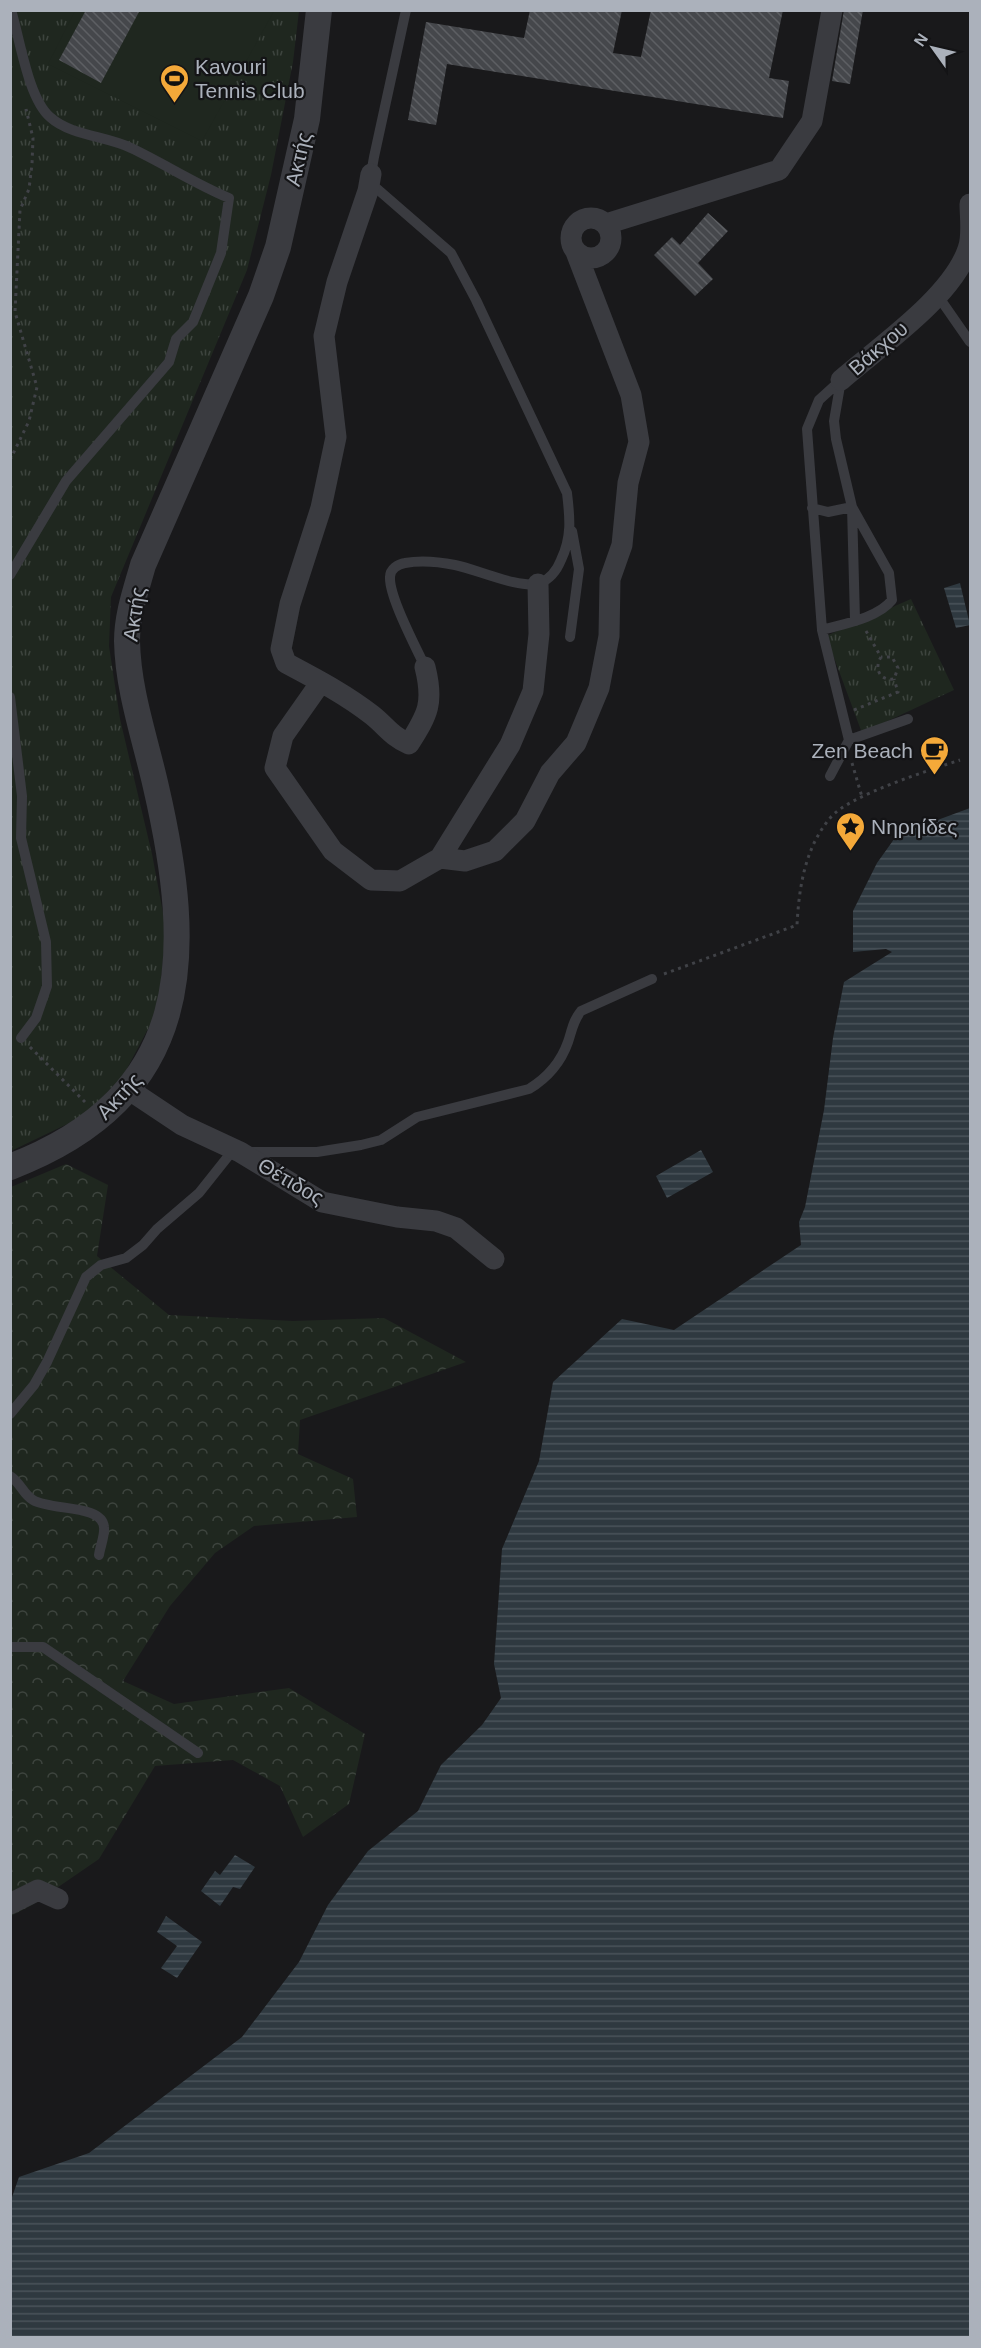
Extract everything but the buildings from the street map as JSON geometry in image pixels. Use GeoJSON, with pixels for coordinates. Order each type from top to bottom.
{"type":"FeatureCollection","features":[{"type":"Feature","properties":{"kind":"street","name":"Ακτής"},"geometry":{"type":"LineString","coordinates":[[10,1167],[45,1152],[101,1118],[128,1089],[154,1053],[171,1003],[177,966],[178,926],[156,788],[138,719],[130,676],[127,639],[131,606],[143,565],[261,296],[278,247],[307,119],[319,10]]}},
{"type":"Feature","properties":{"kind":"street"},"geometry":{"type":"LineString","coordinates":[[440,858],[465,861],[495,851],[525,821],[550,772],[576,743],[599,688],[609,636],[610,579],[622,544],[628,483],[639,442],[631,395],[576,252],[591,258],[605,252],[611,238],[606,224],[779,170],[812,122],[832,10]]}},
{"type":"Feature","properties":{"kind":"street"},"geometry":{"type":"LineString","coordinates":[[371,174],[368,191],[337,282],[324,336],[336,437],[321,508],[290,604],[281,649],[286,663],[374,716],[392,736],[409,744],[424,720],[431,692],[425,667]]}},
{"type":"Feature","properties":{"kind":"street","name":"Βάκχου"},"geometry":{"type":"LineString","coordinates":[[841,380],[938,296],[960,268],[969,247],[970,204]]}},
{"type":"Feature","properties":{"kind":"street"},"geometry":{"type":"LineString","coordinates":[[321,682],[283,736],[275,768],[333,852],[371,880],[400,882],[440,858],[510,745],[532,690],[539,634],[538,584]]}},
{"type":"Feature","properties":{"kind":"street","name":"Θέτιδος"},"geometry":{"type":"LineString","coordinates":[[128,1089],[182,1125],[237,1151],[322,1202],[397,1217],[436,1221],[456,1228],[494,1259]]}},
{"type":"Feature","properties":{"kind":"street"},"geometry":{"type":"LineString","coordinates":[[10,1904],[38,1890],[58,1899]]}},
{"type":"Feature","properties":{"kind":"lane"},"geometry":{"type":"LineString","coordinates":[[10,575],[66,481],[169,362],[177,339],[193,322],[221,253],[229,198],[194,183],[129,147],[64,126],[50,117],[38,99],[11,10]]}},
{"type":"Feature","properties":{"kind":"lane"},"geometry":{"type":"LineString","coordinates":[[406,10],[371,174],[375,188],[387,201],[451,253],[476,300],[567,493],[579,569],[570,637]]}},
{"type":"Feature","properties":{"kind":"lane"},"geometry":{"type":"LineString","coordinates":[[938,296],[970,342]]}},
{"type":"Feature","properties":{"kind":"lane"},"geometry":{"type":"LineString","coordinates":[[830,776],[849,740],[822,630],[807,429],[819,400],[841,380]]}},
{"type":"Feature","properties":{"kind":"lane","name":"Βάκχου"},"geometry":{"type":"LineString","coordinates":[[841,380],[834,421],[852,507],[889,573],[892,600],[887,606],[855,620]]}},
{"type":"Feature","properties":{"kind":"lane"},"geometry":{"type":"LineString","coordinates":[[812,508],[828,512],[852,507],[855,620],[822,630]]}},
{"type":"Feature","properties":{"kind":"lane"},"geometry":{"type":"LineString","coordinates":[[425,667],[395,598],[390,576],[393,568],[402,563],[420,561],[454,564],[524,584],[538,584],[557,569],[566,549],[571,528]]}},
{"type":"Feature","properties":{"kind":"lane"},"geometry":{"type":"LineString","coordinates":[[10,698],[22,796],[21,838],[46,942],[47,986],[36,1018],[21,1038]]}},
{"type":"Feature","properties":{"kind":"lane"},"geometry":{"type":"LineString","coordinates":[[849,740],[908,719]]}},
{"type":"Feature","properties":{"kind":"lane"},"geometry":{"type":"LineString","coordinates":[[10,1414],[28,1394],[47,1362],[87,1277],[102,1265],[126,1258],[143,1245],[157,1229],[199,1193],[237,1151],[317,1152],[361,1145],[381,1140],[417,1118],[529,1089],[545,1079],[558,1061],[567,1044],[574,1020],[581,1011],[652,979]]}},
{"type":"Feature","properties":{"kind":"lane"},"geometry":{"type":"LineString","coordinates":[[10,1476],[32,1499],[50,1507],[93,1512],[101,1518],[104,1528],[99,1555]]}},
{"type":"Feature","properties":{"kind":"lane"},"geometry":{"type":"LineString","coordinates":[[10,1647],[43,1647],[198,1753]]}},
{"type":"Feature","properties":{"kind":"path"},"geometry":{"type":"LineString","coordinates":[[10,460],[29,421],[37,387],[15,312],[20,210],[28,189],[32,164],[33,138],[25,105]]}},
{"type":"Feature","properties":{"kind":"path"},"geometry":{"type":"LineString","coordinates":[[865,630],[881,657],[878,669],[880,674],[885,679],[894,679]]}},
{"type":"Feature","properties":{"kind":"path"},"geometry":{"type":"LineString","coordinates":[[848,712],[898,692],[894,679],[898,668],[896,661],[892,657],[881,657]]}},
{"type":"Feature","properties":{"kind":"path"},"geometry":{"type":"LineString","coordinates":[[652,979],[797,925],[805,866],[815,840],[832,816],[862,797],[960,760]]}},
{"type":"Feature","properties":{"kind":"path"},"geometry":{"type":"LineString","coordinates":[[21,1038],[101,1118]]}},
{"type":"Feature","properties":{"kind":"green space"},"geometry":{"type":"Polygon","coordinates":[[[11,11],[299,11],[293,62],[271,175],[247,270],[111,597],[109,646],[120,719],[152,854],[166,929],[158,1010],[123,1076],[84,1116],[11,1151],[11,11]]]}},
{"type":"Feature","properties":{"kind":"green space","name":"Kavouri Tennis Club"},"geometry":{"type":"Polygon","coordinates":[[[75,11],[274,11],[202,141],[48,64],[75,11]]]}},
{"type":"Feature","properties":{"kind":"green space"},"geometry":{"type":"Polygon","coordinates":[[[911,599],[954,690],[862,733],[826,636],[911,599]]]}},
{"type":"Feature","properties":{"kind":"green space"},"geometry":{"type":"Polygon","coordinates":[[[66,1164],[108,1185],[97,1256],[169,1315],[293,1321],[384,1318],[466,1362],[300,1420],[298,1454],[353,1479],[357,1517],[254,1526],[215,1553],[170,1606],[123,1681],[174,1704],[289,1688],[365,1734],[349,1804],[303,1837],[280,1786],[233,1760],[155,1766],[99,1859],[32,1905],[11,1916],[11,1187],[66,1164]]]}},
{"type":"Feature","properties":{"kind":"shaded area"},"geometry":{"type":"Polygon","coordinates":[[[960,583],[970,625],[956,628],[944,588],[960,583]]]}},
{"type":"Feature","properties":{"kind":"shaded area"},"geometry":{"type":"Polygon","coordinates":[[[970,808],[970,2337],[11,2337],[11,2200],[19,2177],[89,2153],[242,2037],[299,1962],[328,1905],[368,1851],[418,1811],[441,1765],[482,1725],[501,1698],[494,1664],[502,1549],[539,1461],[553,1382],[622,1319],[674,1330],[801,1245],[799,1222],[805,1207],[824,1110],[833,1038],[844,982],[892,952],[886,949],[853,952],[853,911],[877,863],[897,835],[970,808]]]}},
{"type":"Feature","properties":{"kind":"shaded area"},"geometry":{"type":"Polygon","coordinates":[[[701,1150],[713,1172],[667,1198],[656,1176],[701,1150]]]}},
{"type":"Feature","properties":{"kind":"shaded area"},"geometry":{"type":"Polygon","coordinates":[[[235,1855],[255,1867],[240,1889],[233,1887],[220,1906],[201,1891],[215,1871],[220,1875],[235,1855]]]}},
{"type":"Feature","properties":{"kind":"shaded area"},"geometry":{"type":"Polygon","coordinates":[[[166,1916],[202,1942],[177,1978],[161,1968],[177,1946],[157,1932],[166,1916]]]}},
{"type":"Feature","properties":{"kind":"place","name":"Kavouri Tennis Club"},"geometry":{"type":"Point","coordinates":[174,104]}},
{"type":"Feature","properties":{"kind":"place","name":"Zen Beach"},"geometry":{"type":"Point","coordinates":[934,776]}},
{"type":"Feature","properties":{"kind":"place","name":"Νηρηίδες"},"geometry":{"type":"Point","coordinates":[850,852]}}]}
